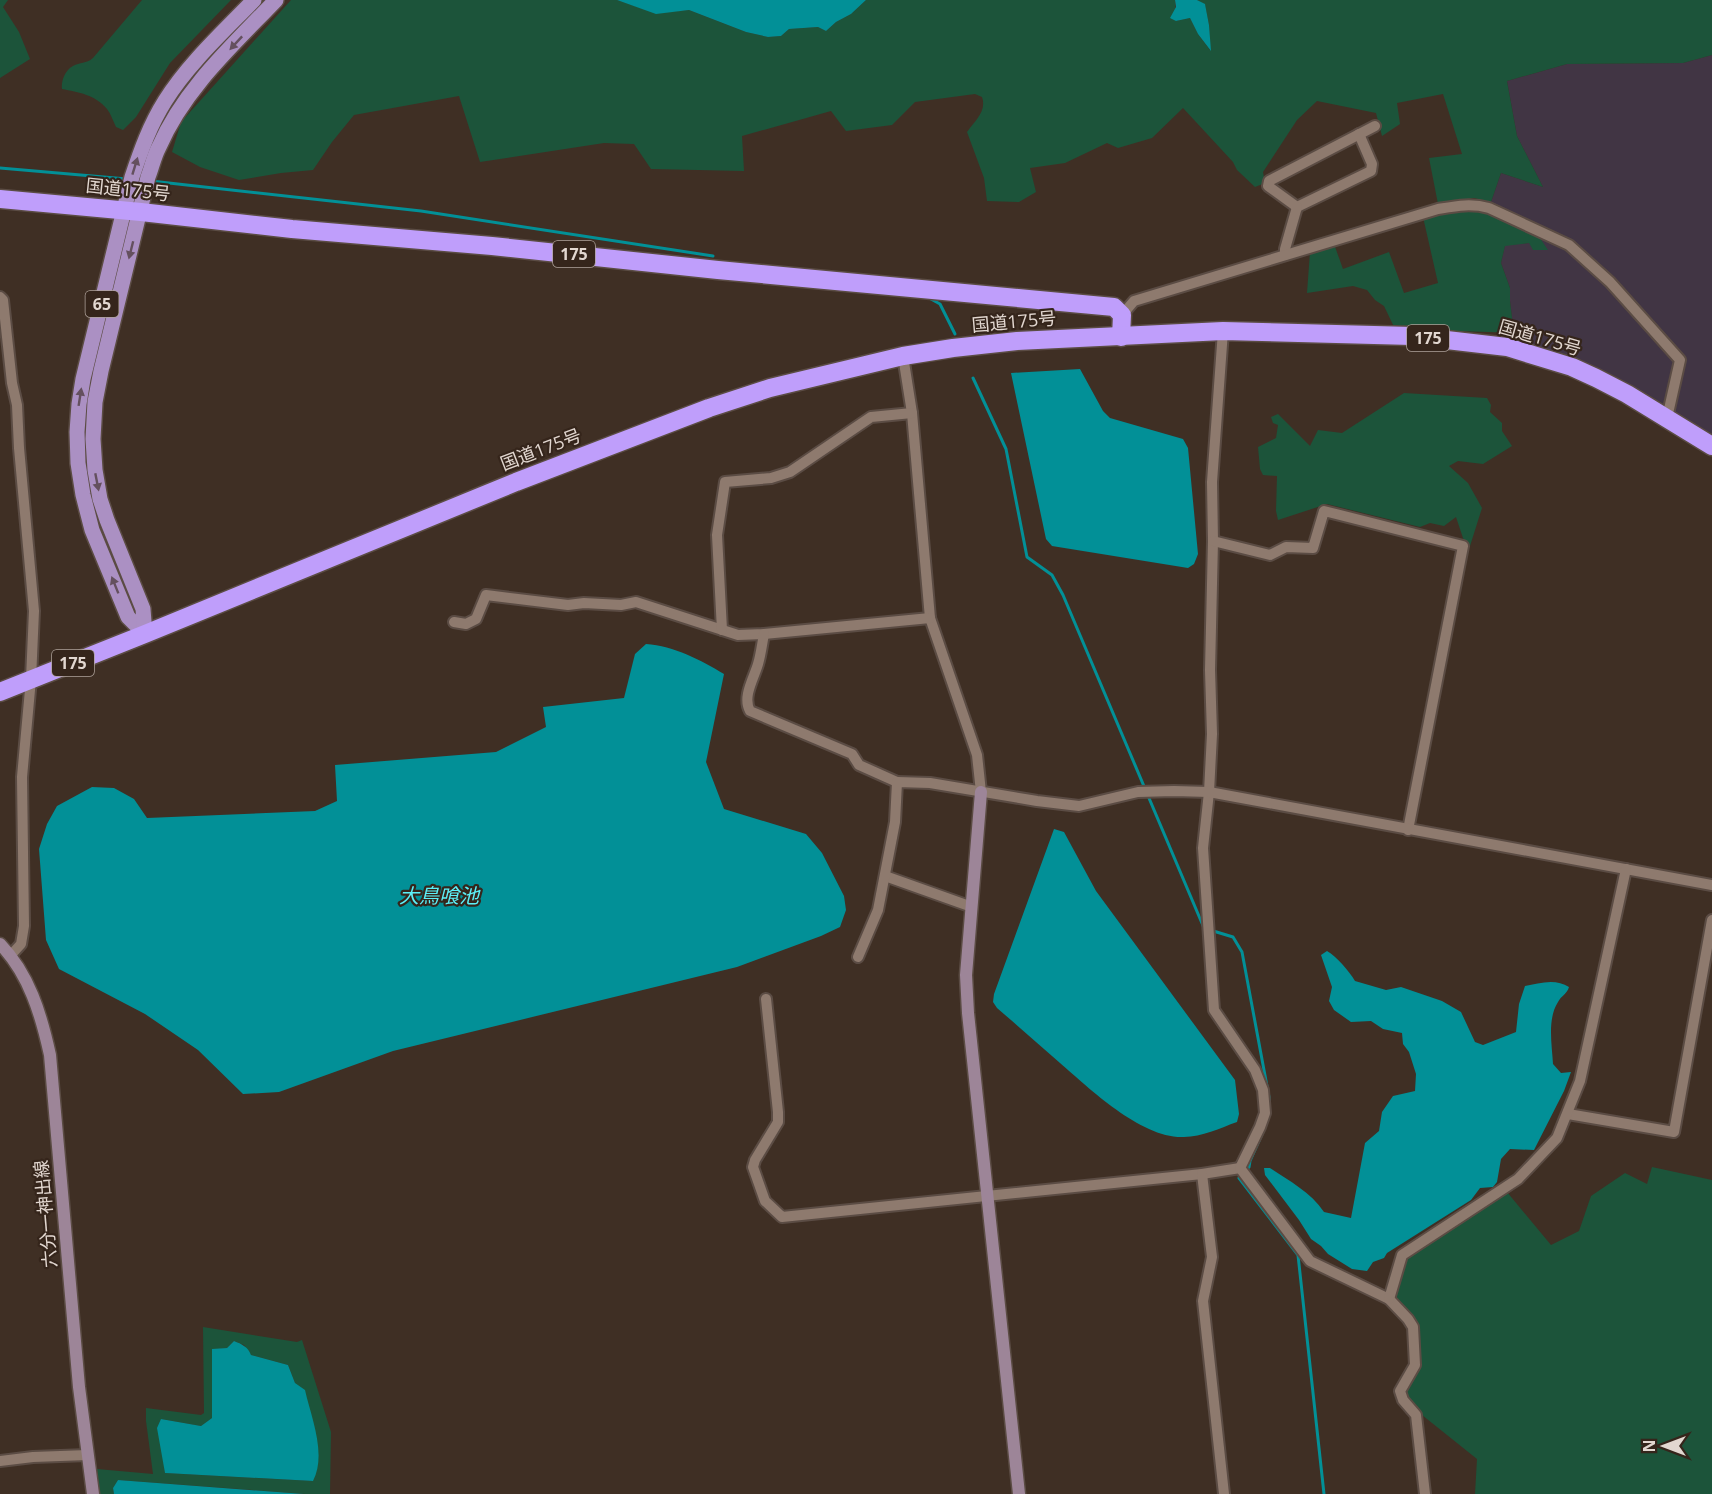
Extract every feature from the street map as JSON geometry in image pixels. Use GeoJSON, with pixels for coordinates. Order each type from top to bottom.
{"type":"FeatureCollection","features":[{"type":"Feature","properties":{"kind":"highway","name":"国道175号"},"geometry":{"type":"LineString","coordinates":[[0,199],[1114,307],[1122,315]]}},
{"type":"Feature","properties":{"kind":"highway"},"geometry":{"type":"LineString","coordinates":[[1121,337],[1122,315]]}},
{"type":"Feature","properties":{"kind":"highway","name":"国道175号"},"geometry":{"type":"LineString","coordinates":[[0,692],[516,482],[709,408],[770,388],[903,356],[1017,341],[1223,331],[1412,336],[1507,347],[1572,367],[1627,394],[1712,446]]}},
{"type":"Feature","properties":{"kind":"main road","name":"65"},"geometry":{"type":"LineString","coordinates":[[133,211],[132,177],[142,145],[166,99],[192,67],[254,0]]}},
{"type":"Feature","properties":{"kind":"main road","name":"65"},"geometry":{"type":"LineString","coordinates":[[145,634],[128,617],[92,530],[83,495],[78,463],[77,432],[82,387],[133,211],[170,124],[201,80],[276,0]]}},
{"type":"Feature","properties":{"kind":"street"},"geometry":{"type":"LineString","coordinates":[[1297,207],[1268,186],[1269,181],[1375,126]]}},
{"type":"Feature","properties":{"kind":"street"},"geometry":{"type":"LineString","coordinates":[[1285,255],[1297,207],[1371,171],[1372,164],[1359,134]]}},
{"type":"Feature","properties":{"kind":"street"},"geometry":{"type":"LineString","coordinates":[[1122,315],[1134,301],[1438,209],[1476,204],[1569,245],[1610,282],[1665,342],[1680,360],[1667,418]]}},
{"type":"Feature","properties":{"kind":"street"},"geometry":{"type":"LineString","coordinates":[[0,297],[3,300],[12,382],[17,405],[34,611],[31,679],[22,777],[24,926],[21,944],[11,956]]}},
{"type":"Feature","properties":{"kind":"street"},"geometry":{"type":"LineString","coordinates":[[1223,331],[1212,482],[1210,670],[1212,734],[1203,848],[1214,1010],[1255,1070],[1263,1090],[1265,1113],[1240,1168]]}},
{"type":"Feature","properties":{"kind":"street"},"geometry":{"type":"LineString","coordinates":[[903,356],[912,413],[930,618],[977,754],[981,792],[966,975],[967,994],[1019,1494]]}},
{"type":"Feature","properties":{"kind":"street"},"geometry":{"type":"LineString","coordinates":[[722,630],[717,535],[725,482],[771,478],[790,472],[871,417],[912,413]]}},
{"type":"Feature","properties":{"kind":"street"},"geometry":{"type":"LineString","coordinates":[[1213,541],[1270,555],[1286,547],[1313,548],[1324,511],[1463,546],[1408,830]]}},
{"type":"Feature","properties":{"kind":"street"},"geometry":{"type":"LineString","coordinates":[[454,622],[466,624],[476,619],[486,595],[568,605],[584,603],[621,605],[636,602],[738,635],[930,618]]}},
{"type":"Feature","properties":{"kind":"street"},"geometry":{"type":"LineString","coordinates":[[764,634],[758,664],[750,686],[748,707],[750,711],[852,754],[859,765],[897,782],[930,783],[1079,806],[1138,792],[1209,792],[1712,885]]}},
{"type":"Feature","properties":{"kind":"street"},"geometry":{"type":"LineString","coordinates":[[858,957],[878,910],[895,822],[897,782]]}},
{"type":"Feature","properties":{"kind":"street"},"geometry":{"type":"LineString","coordinates":[[1389,1299],[1402,1256],[1518,1179],[1557,1138],[1580,1081],[1626,869]]}},
{"type":"Feature","properties":{"kind":"street"},"geometry":{"type":"LineString","coordinates":[[885,876],[972,907]]}},
{"type":"Feature","properties":{"kind":"street"},"geometry":{"type":"LineString","coordinates":[[1568,1113],[1674,1132],[1712,920]]}},
{"type":"Feature","properties":{"kind":"street","name":"六分一神出線"},"geometry":{"type":"LineString","coordinates":[[0,944],[11,956],[29,987],[45,1030],[50,1054],[77,1366],[93,1494]]}},
{"type":"Feature","properties":{"kind":"street"},"geometry":{"type":"LineString","coordinates":[[766,999],[776,1079],[778,1122],[753,1167],[765,1201],[782,1217],[1202,1174],[1240,1168]]}},
{"type":"Feature","properties":{"kind":"street"},"geometry":{"type":"LineString","coordinates":[[1240,1168],[1310,1261],[1389,1299],[1413,1327],[1415,1365],[1400,1391],[1403,1400],[1416,1415],[1425,1494]]}},
{"type":"Feature","properties":{"kind":"street"},"geometry":{"type":"LineString","coordinates":[[1202,1174],[1212,1257],[1203,1301],[1224,1494]]}},
{"type":"Feature","properties":{"kind":"street"},"geometry":{"type":"LineString","coordinates":[[0,1461],[88,1455]]}},
{"type":"Feature","properties":{"kind":"shaded area"},"geometry":{"type":"Polygon","coordinates":[[[1712,55],[1712,438],[1524,345],[1519,333],[1513,327],[1510,288],[1501,263],[1505,245],[1529,243],[1547,250],[1486,210],[1501,173],[1543,187],[1517,136],[1507,81],[1567,64],[1683,63],[1712,55]]]}},
{"type":"Feature","properties":{"kind":"green space"},"geometry":{"type":"Polygon","coordinates":[[[0,0],[8,0],[3,7],[19,32],[30,59],[0,78],[0,0]]]}},
{"type":"Feature","properties":{"kind":"green space"},"geometry":{"type":"Polygon","coordinates":[[[142,0],[231,0],[170,63],[136,117],[123,130],[116,127],[110,113],[98,100],[62,89],[62,83],[70,68],[93,58],[142,0]]]}},
{"type":"Feature","properties":{"kind":"green space"},"geometry":{"type":"Polygon","coordinates":[[[291,0],[617,0],[656,13],[689,10],[746,32],[768,37],[781,36],[789,29],[818,27],[826,31],[836,22],[851,14],[866,0],[1175,0],[1176,21],[1190,18],[1210,50],[1205,5],[1197,0],[1712,0],[1712,55],[1683,63],[1567,64],[1507,81],[1517,136],[1543,187],[1501,173],[1491,202],[1474,198],[1438,204],[1429,158],[1462,154],[1443,94],[1397,103],[1400,124],[1382,136],[1376,113],[1317,101],[1297,120],[1263,172],[1265,183],[1255,187],[1237,170],[1233,162],[1183,108],[1152,138],[1118,148],[1107,143],[1065,163],[1030,168],[1036,192],[1019,202],[987,201],[984,178],[967,132],[983,107],[982,97],[975,94],[915,102],[892,125],[846,131],[831,111],[742,136],[744,171],[651,169],[634,144],[604,143],[480,162],[459,96],[354,115],[313,170],[239,180],[200,167],[172,152],[181,122],[291,0]]]}},
{"type":"Feature","properties":{"kind":"green space"},"geometry":{"type":"Polygon","coordinates":[[[1475,207],[1536,232],[1548,250],[1533,250],[1529,243],[1505,246],[1501,263],[1510,288],[1513,326],[1519,333],[1395,329],[1384,306],[1367,290],[1353,286],[1307,293],[1310,252],[1334,244],[1343,269],[1389,252],[1404,293],[1438,283],[1423,217],[1475,207]]]}},
{"type":"Feature","properties":{"kind":"green space"},"geometry":{"type":"Polygon","coordinates":[[[1404,393],[1487,398],[1491,405],[1490,412],[1502,423],[1502,431],[1512,446],[1483,464],[1458,461],[1449,466],[1468,483],[1482,508],[1470,546],[1466,547],[1456,517],[1444,526],[1430,523],[1420,527],[1327,504],[1278,520],[1277,476],[1263,475],[1260,469],[1258,447],[1276,438],[1278,425],[1273,423],[1271,417],[1278,414],[1310,446],[1318,430],[1342,433],[1404,393]]]}},
{"type":"Feature","properties":{"kind":"green space"},"geometry":{"type":"Polygon","coordinates":[[[1652,1167],[1712,1180],[1712,1494],[1475,1494],[1477,1459],[1422,1415],[1403,1391],[1419,1369],[1417,1324],[1396,1298],[1406,1256],[1507,1192],[1551,1245],[1579,1231],[1591,1196],[1625,1173],[1647,1184],[1652,1167]]]}},
{"type":"Feature","properties":{"kind":"green space"},"geometry":{"type":"Polygon","coordinates":[[[203,1327],[297,1342],[302,1340],[331,1432],[330,1494],[118,1480],[113,1488],[114,1494],[100,1494],[97,1469],[153,1474],[146,1408],[201,1415],[204,1413],[203,1327]],[[234,1341],[227,1348],[212,1350],[212,1418],[201,1426],[161,1419],[165,1473],[313,1481],[295,1383],[288,1365],[251,1355],[244,1345],[234,1341]]]}},
{"type":"Feature","properties":{"kind":"water"},"geometry":{"type":"Polygon","coordinates":[[[617,0],[866,0],[851,14],[836,22],[826,31],[818,27],[789,29],[781,36],[768,37],[746,32],[689,10],[656,14],[617,0]]]}},
{"type":"Feature","properties":{"kind":"water"},"geometry":{"type":"Polygon","coordinates":[[[1175,0],[1197,0],[1205,4],[1211,51],[1198,34],[1190,18],[1176,21],[1170,18],[1176,7],[1175,0]]]}},
{"type":"Feature","properties":{"kind":"water"},"geometry":{"type":"Polygon","coordinates":[[[1080,369],[1103,411],[1110,418],[1183,439],[1188,448],[1198,554],[1194,564],[1188,568],[1052,546],[1046,539],[1011,373],[1080,369]]]}},
{"type":"Feature","properties":{"kind":"water","name":"大鳥喰池"},"geometry":{"type":"Polygon","coordinates":[[[646,644],[687,654],[724,674],[706,762],[724,809],[806,834],[822,853],[844,896],[846,910],[840,927],[737,967],[393,1051],[279,1092],[243,1094],[198,1050],[145,1014],[59,969],[46,940],[39,849],[47,824],[57,806],[92,787],[114,788],[134,799],[147,818],[315,811],[337,801],[335,765],[496,752],[546,727],[543,707],[624,698],[635,654],[646,644]]]}},
{"type":"Feature","properties":{"kind":"water"},"geometry":{"type":"Polygon","coordinates":[[[1054,829],[1064,832],[1096,891],[1235,1080],[1239,1114],[1237,1122],[1191,1137],[1168,1135],[1151,1130],[1134,1121],[1086,1086],[993,1002],[1054,829]]]}},
{"type":"Feature","properties":{"kind":"water"},"geometry":{"type":"Polygon","coordinates":[[[1327,951],[1342,964],[1355,981],[1386,990],[1401,987],[1442,1001],[1461,1012],[1475,1042],[1483,1045],[1516,1032],[1519,1004],[1525,986],[1553,982],[1569,987],[1559,1000],[1552,1016],[1551,1032],[1553,1064],[1561,1073],[1571,1072],[1564,1091],[1534,1150],[1510,1149],[1501,1159],[1497,1182],[1493,1187],[1480,1188],[1471,1200],[1387,1253],[1384,1258],[1373,1262],[1367,1271],[1352,1269],[1328,1254],[1311,1239],[1265,1175],[1264,1168],[1270,1168],[1299,1187],[1324,1212],[1351,1218],[1365,1143],[1379,1131],[1382,1112],[1393,1096],[1415,1091],[1416,1074],[1409,1052],[1403,1044],[1402,1033],[1383,1029],[1371,1021],[1351,1022],[1334,1010],[1329,1001],[1332,987],[1321,955],[1327,951]]]}},
{"type":"Feature","properties":{"kind":"water"},"geometry":{"type":"Polygon","coordinates":[[[234,1341],[244,1346],[251,1355],[288,1365],[295,1383],[305,1390],[317,1435],[318,1459],[313,1481],[165,1473],[157,1428],[161,1419],[201,1426],[212,1418],[212,1349],[227,1348],[234,1341]]]}},
{"type":"Feature","properties":{"kind":"water"},"geometry":{"type":"Polygon","coordinates":[[[118,1480],[304,1494],[114,1494],[113,1488],[118,1480]]]}},
{"type":"Feature","properties":{"kind":"waterway"},"geometry":{"type":"LineString","coordinates":[[0,168],[127,179]]}},
{"type":"Feature","properties":{"kind":"waterway"},"geometry":{"type":"LineString","coordinates":[[151,181],[421,211],[713,256]]}},
{"type":"Feature","properties":{"kind":"waterway"},"geometry":{"type":"LineString","coordinates":[[931,299],[940,304],[955,334]]}},
{"type":"Feature","properties":{"kind":"waterway"},"geometry":{"type":"LineString","coordinates":[[973,378],[1006,449],[1027,557],[1052,575],[1063,595],[1204,928]]}},
{"type":"Feature","properties":{"kind":"waterway"},"geometry":{"type":"LineString","coordinates":[[1210,930],[1233,937],[1242,952],[1269,1105]]}},
{"type":"Feature","properties":{"kind":"waterway"},"geometry":{"type":"LineString","coordinates":[[1263,1132],[1249,1167],[1239,1178],[1298,1255],[1324,1494]]}}]}
